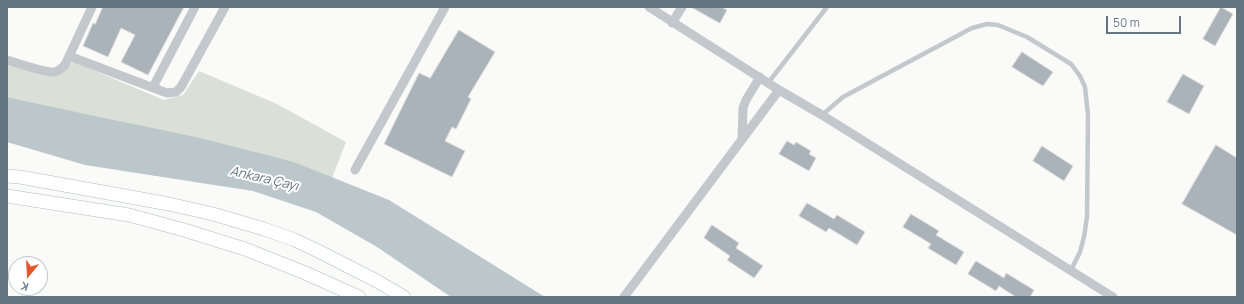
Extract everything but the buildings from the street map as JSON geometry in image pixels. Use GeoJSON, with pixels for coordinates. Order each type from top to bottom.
{"type":"FeatureCollection","features":[{"type":"Feature","properties":{"kind":"main road"},"geometry":{"type":"LineString","coordinates":[[7,176],[20,177],[169,204],[213,214],[264,229],[295,240],[320,252],[375,280],[404,297]]}},
{"type":"Feature","properties":{"kind":"main road"},"geometry":{"type":"LineString","coordinates":[[7,196],[129,215],[184,230],[245,249],[303,272],[359,297]]}},
{"type":"Feature","properties":{"kind":"street"},"geometry":{"type":"LineString","coordinates":[[7,60],[47,71],[55,72],[61,69],[65,65],[92,7]]}},
{"type":"Feature","properties":{"kind":"street"},"geometry":{"type":"LineString","coordinates":[[152,87],[195,7]]}},
{"type":"Feature","properties":{"kind":"street"},"geometry":{"type":"LineString","coordinates":[[69,56],[170,93],[178,90],[225,7]]}},
{"type":"Feature","properties":{"kind":"street"},"geometry":{"type":"LineString","coordinates":[[355,170],[445,7]]}},
{"type":"Feature","properties":{"kind":"street"},"geometry":{"type":"LineString","coordinates":[[649,7],[779,90],[822,115],[1113,297]]}},
{"type":"Feature","properties":{"kind":"street"},"geometry":{"type":"LineString","coordinates":[[672,23],[682,7]]}},
{"type":"Feature","properties":{"kind":"street"},"geometry":{"type":"LineString","coordinates":[[742,140],[743,108],[746,100],[760,78]]}},
{"type":"Feature","properties":{"kind":"street"},"geometry":{"type":"LineString","coordinates":[[624,297],[779,90]]}},
{"type":"Feature","properties":{"kind":"lane"},"geometry":{"type":"LineString","coordinates":[[768,83],[827,7]]}},
{"type":"Feature","properties":{"kind":"lane"},"geometry":{"type":"LineString","coordinates":[[822,115],[843,97],[972,28],[987,24],[998,25],[1027,37],[1071,64],[1080,76],[1085,87],[1088,115],[1087,218],[1080,252],[1071,270]]}},
{"type":"Feature","properties":{"kind":"shaded area"},"geometry":{"type":"Polygon","coordinates":[[[74,62],[164,100],[183,95],[199,71],[277,104],[346,142],[332,178],[294,162],[7,97],[7,64],[52,73],[74,62]]]}},
{"type":"Feature","properties":{"kind":"water","name":"Ankara Çayı"},"geometry":{"type":"Polygon","coordinates":[[[7,97],[196,137],[294,162],[389,200],[545,297],[451,297],[377,247],[316,212],[253,191],[85,165],[7,142],[7,97]]]}}]}
